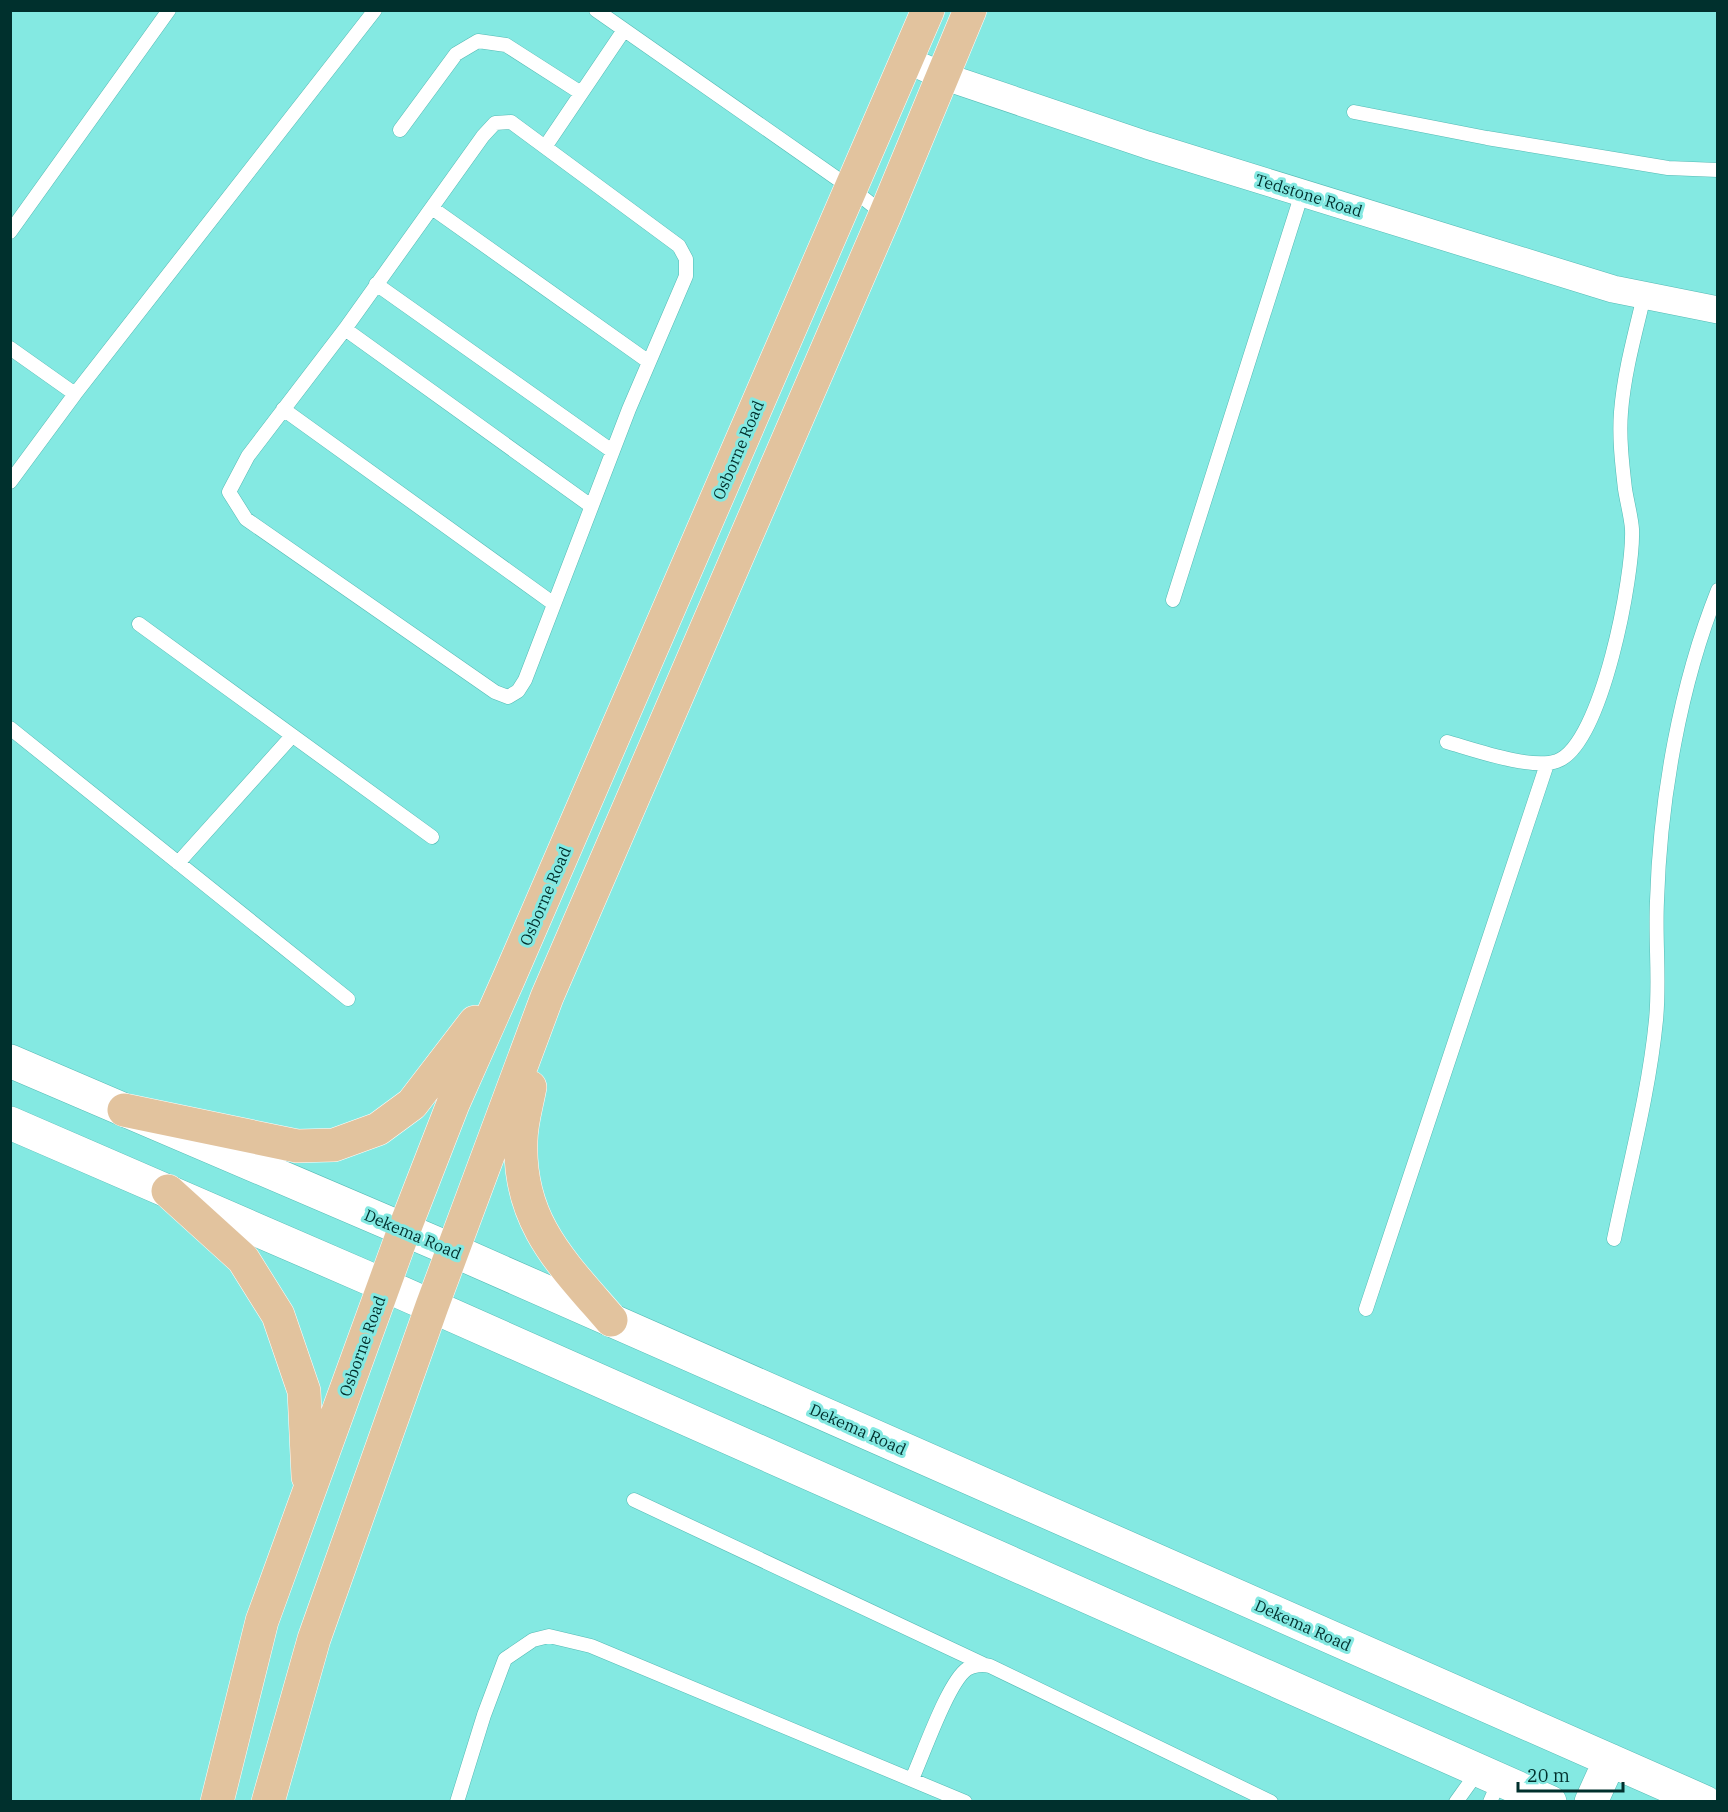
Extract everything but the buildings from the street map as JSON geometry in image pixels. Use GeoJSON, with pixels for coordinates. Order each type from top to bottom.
{"type":"FeatureCollection","features":[{"type":"Feature","properties":{"kind":"main road","name":"Osborne Road"},"geometry":{"type":"LineString","coordinates":[[217,1802],[262,1621],[404,1230],[453,1104],[928,10]]}},
{"type":"Feature","properties":{"kind":"main road"},"geometry":{"type":"LineString","coordinates":[[268,1802],[314,1639],[452,1250],[547,997],[885,215],[970,10]]}},
{"type":"Feature","properties":{"kind":"main road"},"geometry":{"type":"LineString","coordinates":[[123,1110],[297,1146],[334,1145],[378,1129],[411,1104],[509,978]]}},
{"type":"Feature","properties":{"kind":"main road"},"geometry":{"type":"LineString","coordinates":[[547,997],[521,1140],[522,1180],[533,1215],[553,1253],[610,1320]]}},
{"type":"Feature","properties":{"kind":"main road"},"geometry":{"type":"LineString","coordinates":[[168,1191],[243,1259],[278,1315],[304,1391],[308,1494]]}},
{"type":"Feature","properties":{"kind":"street","name":"Tedstone Road"},"geometry":{"type":"LineString","coordinates":[[907,60],[943,76],[1148,145],[1613,289],[1718,310]]}},
{"type":"Feature","properties":{"kind":"street","name":"Dekema Road"},"geometry":{"type":"LineString","coordinates":[[10,1061],[452,1250],[1705,1802]]}},
{"type":"Feature","properties":{"kind":"street"},"geometry":{"type":"LineString","coordinates":[[10,1124],[432,1306],[1490,1784],[1550,1802]]}},
{"type":"Feature","properties":{"kind":"street"},"geometry":{"type":"LineString","coordinates":[[1591,1802],[1610,1760]]}},
{"type":"Feature","properties":{"kind":"lane"},"geometry":{"type":"LineString","coordinates":[[10,232],[169,10]]}},
{"type":"Feature","properties":{"kind":"lane"},"geometry":{"type":"LineString","coordinates":[[10,482],[75,394],[375,10]]}},
{"type":"Feature","properties":{"kind":"lane"},"geometry":{"type":"LineString","coordinates":[[596,10],[852,189],[885,215]]}},
{"type":"Feature","properties":{"kind":"lane"},"geometry":{"type":"LineString","coordinates":[[545,147],[624,30]]}},
{"type":"Feature","properties":{"kind":"lane"},"geometry":{"type":"LineString","coordinates":[[400,129],[456,54],[478,41],[506,45],[581,93]]}},
{"type":"Feature","properties":{"kind":"lane"},"geometry":{"type":"LineString","coordinates":[[1354,112],[1486,138],[1668,168],[1718,170]]}},
{"type":"Feature","properties":{"kind":"lane"},"geometry":{"type":"LineString","coordinates":[[511,122],[679,246],[686,259],[686,276],[612,451],[525,680],[518,692],[508,697],[495,692],[246,519],[229,492],[249,456],[345,329],[432,208],[483,136],[495,123],[511,122]]}},
{"type":"Feature","properties":{"kind":"lane"},"geometry":{"type":"LineString","coordinates":[[1173,600],[1302,193]]}},
{"type":"Feature","properties":{"kind":"lane"},"geometry":{"type":"LineString","coordinates":[[432,208],[649,362]]}},
{"type":"Feature","properties":{"kind":"lane"},"geometry":{"type":"LineString","coordinates":[[376,284],[612,451]]}},
{"type":"Feature","properties":{"kind":"lane"},"geometry":{"type":"LineString","coordinates":[[1447,742],[1531,764],[1547,764],[1560,760],[1572,751],[1588,727],[1601,693],[1625,604],[1631,560],[1632,528],[1620,445],[1621,411],[1625,378],[1644,296]]}},
{"type":"Feature","properties":{"kind":"lane"},"geometry":{"type":"LineString","coordinates":[[345,329],[591,506]]}},
{"type":"Feature","properties":{"kind":"lane"},"geometry":{"type":"LineString","coordinates":[[10,348],[75,394]]}},
{"type":"Feature","properties":{"kind":"lane"},"geometry":{"type":"LineString","coordinates":[[283,410],[554,604]]}},
{"type":"Feature","properties":{"kind":"lane"},"geometry":{"type":"LineString","coordinates":[[1614,1239],[1650,1065],[1656,1020],[1659,980],[1657,902],[1666,799],[1685,690],[1700,634],[1718,590]]}},
{"type":"Feature","properties":{"kind":"lane"},"geometry":{"type":"LineString","coordinates":[[139,624],[432,837]]}},
{"type":"Feature","properties":{"kind":"lane"},"geometry":{"type":"LineString","coordinates":[[10,728],[348,999]]}},
{"type":"Feature","properties":{"kind":"lane"},"geometry":{"type":"LineString","coordinates":[[178,863],[292,736]]}},
{"type":"Feature","properties":{"kind":"lane"},"geometry":{"type":"LineString","coordinates":[[1366,1309],[1547,764]]}},
{"type":"Feature","properties":{"kind":"lane"},"geometry":{"type":"LineString","coordinates":[[634,1500],[1001,1671],[1271,1802]]}},
{"type":"Feature","properties":{"kind":"lane"},"geometry":{"type":"LineString","coordinates":[[457,1802],[484,1715],[505,1659],[533,1640],[549,1636],[591,1646],[965,1802]]}},
{"type":"Feature","properties":{"kind":"lane"},"geometry":{"type":"LineString","coordinates":[[912,1779],[953,1684],[968,1668],[983,1664]]}},
{"type":"Feature","properties":{"kind":"lane"},"geometry":{"type":"LineString","coordinates":[[1456,1802],[1490,1784]]}}]}
